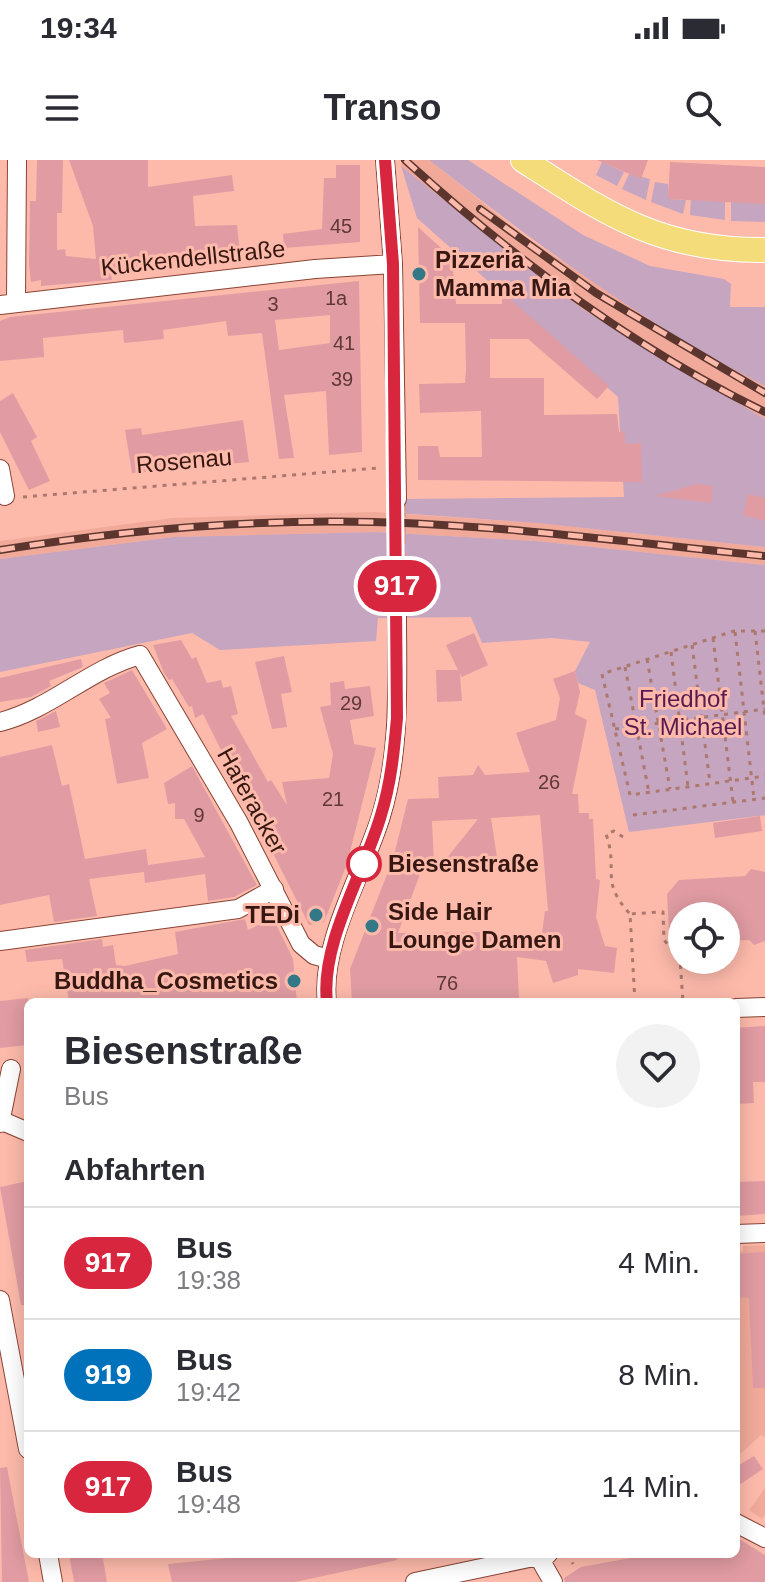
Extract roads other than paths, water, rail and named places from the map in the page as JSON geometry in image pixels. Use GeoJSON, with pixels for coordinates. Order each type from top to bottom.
{"type":"FeatureCollection","features":[{"type":"Feature","properties":{"kind":"main road"},"geometry":{"type":"LineString","coordinates":[[523,160],[610,216],[658,237],[696,245],[765,250]]}},
{"type":"Feature","properties":{"kind":"street"},"geometry":{"type":"LineString","coordinates":[[8,303],[17,160]]}},
{"type":"Feature","properties":{"kind":"street"},"geometry":{"type":"LineString","coordinates":[[385,160],[393,264],[394,466],[397,499]]}},
{"type":"Feature","properties":{"kind":"street","name":"Kückendellstraße"},"geometry":{"type":"LineString","coordinates":[[8,303],[393,264]]}},
{"type":"Feature","properties":{"kind":"street"},"geometry":{"type":"LineString","coordinates":[[0,469],[5,496]]}},
{"type":"Feature","properties":{"kind":"street"},"geometry":{"type":"LineString","coordinates":[[327,998],[329,959],[382,814],[393,762],[397,615]]}},
{"type":"Feature","properties":{"kind":"street","name":"Haferacker"},"geometry":{"type":"LineString","coordinates":[[0,722],[21,717],[112,663],[140,655],[274,889],[301,944],[314,955],[329,959]]}},
{"type":"Feature","properties":{"kind":"street"},"geometry":{"type":"LineString","coordinates":[[0,941],[238,909],[274,889]]}},
{"type":"Feature","properties":{"kind":"street"},"geometry":{"type":"LineString","coordinates":[[740,1008],[765,1007]]}},
{"type":"Feature","properties":{"kind":"street"},"geometry":{"type":"LineString","coordinates":[[13,1069],[0,1121],[24,1130]]}},
{"type":"Feature","properties":{"kind":"street"},"geometry":{"type":"LineString","coordinates":[[740,1234],[765,1233]]}},
{"type":"Feature","properties":{"kind":"street"},"geometry":{"type":"LineString","coordinates":[[0,1300],[7,1377],[24,1435]]}},
{"type":"Feature","properties":{"kind":"street"},"geometry":{"type":"LineString","coordinates":[[740,1525],[765,1538]]}},
{"type":"Feature","properties":{"kind":"street"},"geometry":{"type":"LineString","coordinates":[[49,1558],[53,1582]]}},
{"type":"Feature","properties":{"kind":"street"},"geometry":{"type":"LineString","coordinates":[[415,1582],[523,1558]]}},
{"type":"Feature","properties":{"kind":"street"},"geometry":{"type":"LineString","coordinates":[[543,1558],[553,1582]]}},
{"type":"Feature","properties":{"kind":"tunnel"},"geometry":{"type":"LineString","coordinates":[[397,499],[397,615]]}},
{"type":"Feature","properties":{"kind":"railway"},"geometry":{"type":"LineString","coordinates":[[405,160],[488,232],[576,299],[669,359],[765,412]]}},
{"type":"Feature","properties":{"kind":"railway"},"geometry":{"type":"LineString","coordinates":[[480,209],[596,293],[765,393]]}},
{"type":"Feature","properties":{"kind":"railway"},"geometry":{"type":"LineString","coordinates":[[0,550],[186,527],[280,522],[373,522],[569,535],[765,556]]}},
{"type":"Feature","properties":{"kind":"place","name":"Pizzeria Mamma Mia"},"geometry":{"type":"Point","coordinates":[419,274]}},
{"type":"Feature","properties":{"kind":"place","name":"Biesenstraße"},"geometry":{"type":"Point","coordinates":[364,864]}},
{"type":"Feature","properties":{"kind":"place","name":"TEDi"},"geometry":{"type":"Point","coordinates":[316,915]}},
{"type":"Feature","properties":{"kind":"place","name":"Side Hair Lounge Damen"},"geometry":{"type":"Point","coordinates":[372,926]}},
{"type":"Feature","properties":{"kind":"place","name":"Buddha_Cosmetics"},"geometry":{"type":"Point","coordinates":[294,981]}},
{"type":"Feature","properties":{"kind":"park label","name":"Friedhof St. Michael"},"geometry":{"type":"Point","coordinates":[683,713]}}]}
